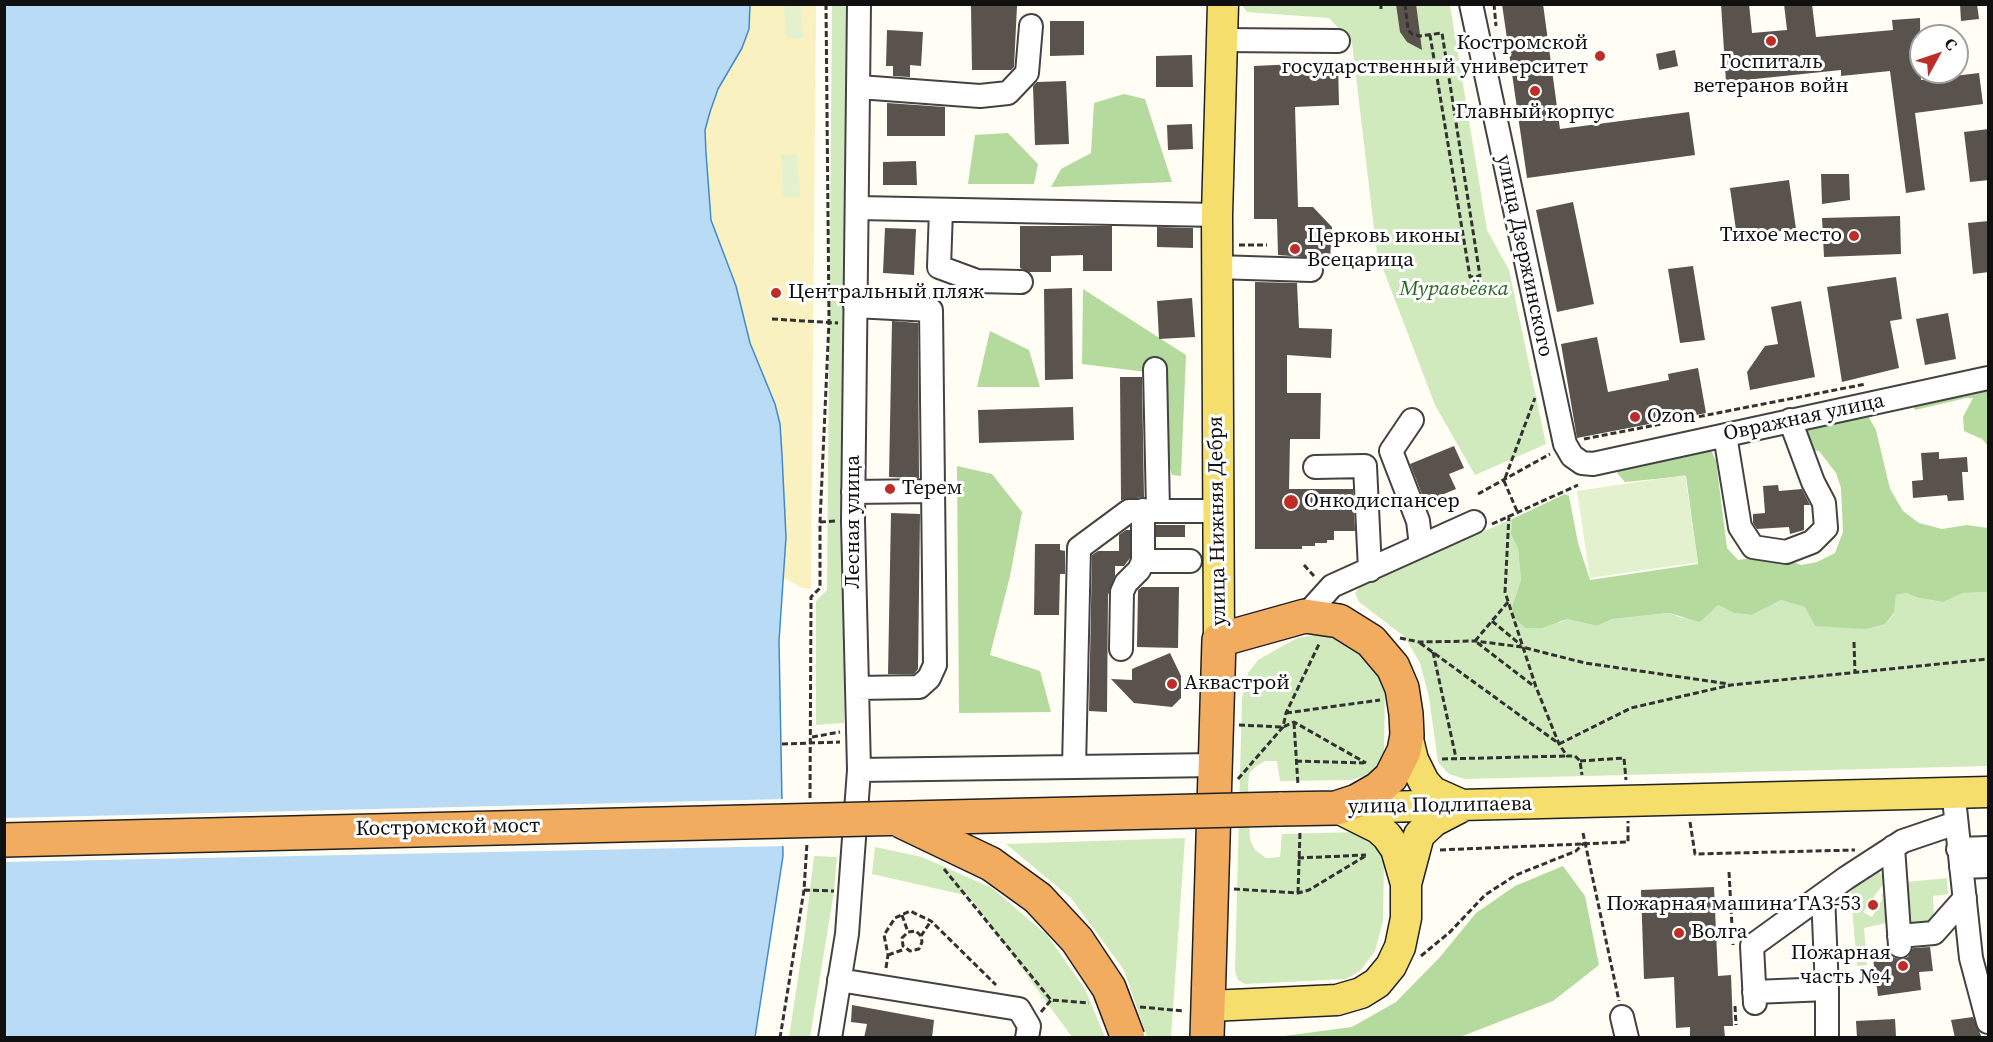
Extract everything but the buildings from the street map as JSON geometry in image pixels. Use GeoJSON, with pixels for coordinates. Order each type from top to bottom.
{"type":"FeatureCollection","features":[{"type":"Feature","properties":{"kind":"highway"},"geometry":{"type":"LineString","coordinates":[[1219,640],[1313,628],[1339,621],[1361,633],[1382,651],[1402,688],[1407,735],[1404,751],[1391,777],[1378,789],[1357,801],[1336,808]]}},
{"type":"Feature","properties":{"kind":"highway","name":"улица Нижняя Дебря"},"geometry":{"type":"LineString","coordinates":[[1202,1021],[1226,774],[1219,640]]}},
{"type":"Feature","properties":{"kind":"highway","name":"улица Подлипаева"},"geometry":{"type":"LineString","coordinates":[[891,817],[1336,808]]}},
{"type":"Feature","properties":{"kind":"highway"},"geometry":{"type":"LineString","coordinates":[[891,817],[992,864],[1038,898],[1077,940],[1129,1022]]}},
{"type":"Feature","properties":{"kind":"highway","name":"Костромской мост"},"geometry":{"type":"LineString","coordinates":[[4,840],[891,817]]}},
{"type":"Feature","properties":{"kind":"main road","name":"улица Нижняя Дебря"},"geometry":{"type":"LineString","coordinates":[[1219,640],[1217,511],[1224,256],[1217,215],[1223,4]]}},
{"type":"Feature","properties":{"kind":"main road"},"geometry":{"type":"LineString","coordinates":[[1407,735],[1413,760],[1424,782],[1433,792],[1465,806]]}},
{"type":"Feature","properties":{"kind":"main road","name":"улица Подлипаева"},"geometry":{"type":"LineString","coordinates":[[1336,808],[1989,792]]}},
{"type":"Feature","properties":{"kind":"main road"},"geometry":{"type":"LineString","coordinates":[[1202,1021],[1337,1000],[1360,993],[1377,983],[1391,966],[1400,947],[1406,918],[1406,884],[1419,836],[1434,820],[1465,806]]}},
{"type":"Feature","properties":{"kind":"main road"},"geometry":{"type":"LineString","coordinates":[[1336,808],[1368,822],[1387,836],[1395,849],[1406,884]]}},
{"type":"Feature","properties":{"kind":"street","name":"Лесная улица"},"geometry":{"type":"LineString","coordinates":[[830,1038],[847,934],[859,770],[853,492],[859,4]]}},
{"type":"Feature","properties":{"kind":"street","name":"улица Дзержинского"},"geometry":{"type":"LineString","coordinates":[[1471,4],[1566,443]]}},
{"type":"Feature","properties":{"kind":"street"},"geometry":{"type":"LineString","coordinates":[[859,87],[980,96],[1008,93],[1027,73],[1030,26]]}},
{"type":"Feature","properties":{"kind":"street"},"geometry":{"type":"LineString","coordinates":[[1223,40],[1338,41]]}},
{"type":"Feature","properties":{"kind":"street"},"geometry":{"type":"LineString","coordinates":[[858,208],[1217,215]]}},
{"type":"Feature","properties":{"kind":"street"},"geometry":{"type":"LineString","coordinates":[[941,210],[939,267],[977,281],[1021,282]]}},
{"type":"Feature","properties":{"kind":"street"},"geometry":{"type":"LineString","coordinates":[[1224,256],[1311,270]]}},
{"type":"Feature","properties":{"kind":"street"},"geometry":{"type":"LineString","coordinates":[[855,306],[931,309],[935,665],[929,678],[919,687],[857,688]]}},
{"type":"Feature","properties":{"kind":"street"},"geometry":{"type":"LineString","coordinates":[[1121,649],[1122,592],[1143,561],[1150,510],[1155,369]]}},
{"type":"Feature","properties":{"kind":"street","name":"Овражная улица"},"geometry":{"type":"LineString","coordinates":[[1566,443],[1572,456],[1582,463],[1593,464],[1989,378]]}},
{"type":"Feature","properties":{"kind":"street"},"geometry":{"type":"LineString","coordinates":[[1412,420],[1390,452],[1418,521],[1421,546]]}},
{"type":"Feature","properties":{"kind":"street"},"geometry":{"type":"LineString","coordinates":[[1725,435],[1740,527],[1753,548],[1786,552],[1812,542],[1826,528],[1824,503],[1813,482],[1790,420]]}},
{"type":"Feature","properties":{"kind":"street"},"geometry":{"type":"LineString","coordinates":[[1315,467],[1365,466],[1370,570]]}},
{"type":"Feature","properties":{"kind":"street"},"geometry":{"type":"LineString","coordinates":[[853,492],[932,491]]}},
{"type":"Feature","properties":{"kind":"street"},"geometry":{"type":"LineString","coordinates":[[1074,767],[1077,555],[1083,543],[1124,513],[1150,510],[1217,511]]}},
{"type":"Feature","properties":{"kind":"street"},"geometry":{"type":"LineString","coordinates":[[1313,628],[1332,586],[1421,546],[1482,523]]}},
{"type":"Feature","properties":{"kind":"street"},"geometry":{"type":"LineString","coordinates":[[1143,561],[1190,561]]}},
{"type":"Feature","properties":{"kind":"street"},"geometry":{"type":"LineString","coordinates":[[859,770],[1074,767],[1226,774]]}},
{"type":"Feature","properties":{"kind":"street"},"geometry":{"type":"LineString","coordinates":[[1953,793],[1971,958],[1989,1022]]}},
{"type":"Feature","properties":{"kind":"street"},"geometry":{"type":"LineString","coordinates":[[1827,989],[1754,998],[1752,946],[1822,894],[1893,847],[1903,841],[1956,823]]}},
{"type":"Feature","properties":{"kind":"street"},"geometry":{"type":"LineString","coordinates":[[1893,847],[1900,941],[1934,933],[1965,898]]}},
{"type":"Feature","properties":{"kind":"street"},"geometry":{"type":"LineString","coordinates":[[1959,858],[1989,848]]}},
{"type":"Feature","properties":{"kind":"street"},"geometry":{"type":"LineString","coordinates":[[1959,858],[1989,866]]}},
{"type":"Feature","properties":{"kind":"street"},"geometry":{"type":"LineString","coordinates":[[1822,894],[1827,1038]]}},
{"type":"Feature","properties":{"kind":"street"},"geometry":{"type":"LineString","coordinates":[[839,980],[1019,1009],[1029,1026],[1027,1038]]}},
{"type":"Feature","properties":{"kind":"path"},"geometry":{"type":"LineString","coordinates":[[809,805],[812,760],[811,597],[820,588],[820,522],[829,321],[826,4]]}},
{"type":"Feature","properties":{"kind":"path"},"geometry":{"type":"LineString","coordinates":[[1405,4],[1408,30],[1416,36],[1442,33],[1480,276],[1470,277],[1430,35]]}},
{"type":"Feature","properties":{"kind":"path"},"geometry":{"type":"LineString","coordinates":[[1224,256],[1268,245]]}},
{"type":"Feature","properties":{"kind":"path"},"geometry":{"type":"LineString","coordinates":[[772,319],[829,321]]}},
{"type":"Feature","properties":{"kind":"path"},"geometry":{"type":"LineString","coordinates":[[1478,494],[1566,443],[1870,383]]}},
{"type":"Feature","properties":{"kind":"path"},"geometry":{"type":"LineString","coordinates":[[1517,511],[1504,481],[1538,389]]}},
{"type":"Feature","properties":{"kind":"path"},"geometry":{"type":"LineString","coordinates":[[1482,523],[1509,515],[1578,484]]}},
{"type":"Feature","properties":{"kind":"path"},"geometry":{"type":"LineString","coordinates":[[1509,515],[1505,592],[1536,687],[1559,744],[1567,756]]}},
{"type":"Feature","properties":{"kind":"path"},"geometry":{"type":"LineString","coordinates":[[820,522],[842,521]]}},
{"type":"Feature","properties":{"kind":"path"},"geometry":{"type":"LineString","coordinates":[[1304,565],[1314,576]]}},
{"type":"Feature","properties":{"kind":"path"},"geometry":{"type":"LineString","coordinates":[[1475,641],[1508,602]]}},
{"type":"Feature","properties":{"kind":"path"},"geometry":{"type":"LineString","coordinates":[[1492,621],[1522,646]]}},
{"type":"Feature","properties":{"kind":"path"},"geometry":{"type":"LineString","coordinates":[[1283,727],[1313,628]]}},
{"type":"Feature","properties":{"kind":"path"},"geometry":{"type":"LineString","coordinates":[[1400,638],[1419,642],[1475,641],[1522,646],[1585,663],[1731,685]]}},
{"type":"Feature","properties":{"kind":"path"},"geometry":{"type":"LineString","coordinates":[[1475,641],[1536,687]]}},
{"type":"Feature","properties":{"kind":"path"},"geometry":{"type":"LineString","coordinates":[[1419,642],[1559,744]]}},
{"type":"Feature","properties":{"kind":"path"},"geometry":{"type":"LineString","coordinates":[[1854,642],[1855,673]]}},
{"type":"Feature","properties":{"kind":"path"},"geometry":{"type":"LineString","coordinates":[[1433,652],[1456,758]]}},
{"type":"Feature","properties":{"kind":"path"},"geometry":{"type":"LineString","coordinates":[[1559,744],[1631,708],[1731,685],[1989,659]]}},
{"type":"Feature","properties":{"kind":"path"},"geometry":{"type":"LineString","coordinates":[[1286,713],[1368,700],[1388,700]]}},
{"type":"Feature","properties":{"kind":"path"},"geometry":{"type":"LineString","coordinates":[[1226,774],[1283,727],[1294,722]]}},
{"type":"Feature","properties":{"kind":"path"},"geometry":{"type":"LineString","coordinates":[[1294,722],[1296,761],[1292,809],[1298,858],[1298,893]]}},
{"type":"Feature","properties":{"kind":"path"},"geometry":{"type":"LineString","coordinates":[[1294,722],[1366,763]]}},
{"type":"Feature","properties":{"kind":"path"},"geometry":{"type":"LineString","coordinates":[[1237,725],[1283,727]]}},
{"type":"Feature","properties":{"kind":"path"},"geometry":{"type":"LineString","coordinates":[[812,737],[842,732]]}},
{"type":"Feature","properties":{"kind":"path"},"geometry":{"type":"LineString","coordinates":[[782,744],[842,742]]}},
{"type":"Feature","properties":{"kind":"path"},"geometry":{"type":"LineString","coordinates":[[1442,759],[1567,756],[1575,756],[1580,760],[1624,758],[1626,777]]}},
{"type":"Feature","properties":{"kind":"path"},"geometry":{"type":"LineString","coordinates":[[1580,760],[1582,775]]}},
{"type":"Feature","properties":{"kind":"path"},"geometry":{"type":"LineString","coordinates":[[1296,761],[1372,763]]}},
{"type":"Feature","properties":{"kind":"path"},"geometry":{"type":"LineString","coordinates":[[1689,818],[1695,854],[1860,849]]}},
{"type":"Feature","properties":{"kind":"path"},"geometry":{"type":"LineString","coordinates":[[1440,850],[1628,842],[1628,825]]}},
{"type":"Feature","properties":{"kind":"path"},"geometry":{"type":"LineString","coordinates":[[1583,832],[1624,1028]]}},
{"type":"Feature","properties":{"kind":"path"},"geometry":{"type":"LineString","coordinates":[[780,1038],[804,890],[807,839]]}},
{"type":"Feature","properties":{"kind":"path"},"geometry":{"type":"LineString","coordinates":[[1419,957],[1450,932],[1485,895],[1516,875],[1576,851],[1584,843]]}},
{"type":"Feature","properties":{"kind":"path"},"geometry":{"type":"LineString","coordinates":[[1232,889],[1298,893],[1323,884],[1369,854],[1298,858]]}},
{"type":"Feature","properties":{"kind":"path"},"geometry":{"type":"LineString","coordinates":[[942,867],[1051,1000],[1097,1004]]}},
{"type":"Feature","properties":{"kind":"path"},"geometry":{"type":"LineString","coordinates":[[804,890],[836,892]]}},
{"type":"Feature","properties":{"kind":"path"},"geometry":{"type":"LineString","coordinates":[[882,987],[888,955],[884,935],[895,918],[910,911],[931,921],[1000,989],[1002,1006]]}},
{"type":"Feature","properties":{"kind":"path"},"geometry":{"type":"LineString","coordinates":[[902,915],[908,932]]}},
{"type":"Feature","properties":{"kind":"path"},"geometry":{"type":"LineString","coordinates":[[921,936],[931,921]]}},
{"type":"Feature","properties":{"kind":"path"},"geometry":{"type":"LineString","coordinates":[[888,955],[905,949],[910,951],[919,949],[922,942],[921,936],[916,931],[908,932],[902,938],[905,949]]}},
{"type":"Feature","properties":{"kind":"path"},"geometry":{"type":"LineString","coordinates":[[1129,1022],[1187,1011],[1202,1021]]}},
{"type":"Feature","properties":{"kind":"green space"},"geometry":{"type":"Polygon","coordinates":[[[784,5],[801,5],[803,38],[786,39],[784,5]]]}},
{"type":"Feature","properties":{"kind":"green space"},"geometry":{"type":"Polygon","coordinates":[[[832,5],[848,5],[844,723],[816,725],[816,601],[827,590],[832,5]]]}},
{"type":"Feature","properties":{"kind":"green space","name":"Муравьёвка"},"geometry":{"type":"Polygon","coordinates":[[[1242,5],[1450,5],[1487,230],[1509,270],[1546,444],[1475,475],[1435,405],[1377,253],[1352,43],[1329,18],[1247,12],[1242,5]]]}},
{"type":"Feature","properties":{"kind":"green space"},"geometry":{"type":"Polygon","coordinates":[[[1124,94],[1145,99],[1172,182],[1051,187],[1061,169],[1091,153],[1094,103],[1124,94]]]}},
{"type":"Feature","properties":{"kind":"green space"},"geometry":{"type":"Polygon","coordinates":[[[1008,133],[1038,164],[1034,184],[968,184],[975,135],[1008,133]]]}},
{"type":"Feature","properties":{"kind":"green space"},"geometry":{"type":"Polygon","coordinates":[[[797,154],[800,197],[783,198],[781,155],[797,154]]]}},
{"type":"Feature","properties":{"kind":"green space"},"geometry":{"type":"Polygon","coordinates":[[[1083,289],[1186,355],[1181,476],[1172,475],[1167,458],[1154,373],[1082,364],[1083,289]]]}},
{"type":"Feature","properties":{"kind":"green space"},"geometry":{"type":"Polygon","coordinates":[[[990,331],[1029,350],[1040,387],[977,387],[990,331]]]}},
{"type":"Feature","properties":{"kind":"green space"},"geometry":{"type":"Polygon","coordinates":[[[1988,386],[1988,446],[1982,439],[1964,431],[1963,417],[1973,398],[1915,410],[1912,404],[1988,386]]]}},
{"type":"Feature","properties":{"kind":"green space"},"geometry":{"type":"Polygon","coordinates":[[[1858,416],[1868,416],[1876,430],[1890,489],[1903,511],[1919,523],[1942,529],[1967,525],[1988,528],[1988,592],[1963,593],[1943,602],[1906,593],[1896,595],[1894,613],[1885,624],[1865,629],[1815,626],[1805,607],[1781,600],[1752,615],[1734,613],[1718,605],[1700,622],[1669,613],[1612,619],[1597,626],[1567,619],[1542,628],[1526,628],[1515,619],[1512,607],[1521,580],[1518,549],[1511,534],[1512,519],[1565,494],[1569,496],[1578,543],[1590,580],[1698,564],[1686,476],[1625,482],[1617,473],[1623,468],[1711,450],[1716,461],[1727,548],[1738,560],[1759,557],[1783,558],[1801,565],[1817,562],[1835,553],[1843,532],[1841,488],[1836,473],[1819,451],[1804,449],[1796,432],[1858,416]]]}},
{"type":"Feature","properties":{"kind":"green space"},"geometry":{"type":"Polygon","coordinates":[[[957,466],[992,474],[1022,512],[1010,576],[990,655],[1040,671],[1051,712],[959,713],[957,466]]]}},
{"type":"Feature","properties":{"kind":"green space"},"geometry":{"type":"Polygon","coordinates":[[[1685,475],[1698,562],[1590,578],[1577,491],[1685,475]]]}},
{"type":"Feature","properties":{"kind":"green space"},"geometry":{"type":"Polygon","coordinates":[[[1512,519],[1511,534],[1518,549],[1521,580],[1512,607],[1559,623],[1567,619],[1597,626],[1612,619],[1669,613],[1682,618],[1711,610],[1718,605],[1734,613],[1752,615],[1781,600],[1806,607],[1815,626],[1885,624],[1894,614],[1895,595],[1906,593],[1943,602],[1963,593],[1988,592],[1988,766],[1465,779],[1449,774],[1438,762],[1429,697],[1420,663],[1405,637],[1359,602],[1355,593],[1361,585],[1512,519]]]}},
{"type":"Feature","properties":{"kind":"green space"},"geometry":{"type":"Polygon","coordinates":[[[1316,635],[1340,640],[1357,651],[1372,665],[1385,684],[1384,755],[1376,768],[1352,780],[1280,781],[1277,761],[1265,761],[1255,767],[1249,774],[1248,787],[1250,840],[1255,850],[1266,858],[1280,857],[1282,834],[1360,832],[1377,843],[1384,858],[1383,921],[1375,951],[1360,971],[1346,979],[1245,984],[1238,980],[1235,971],[1242,698],[1248,673],[1258,660],[1297,638],[1316,635]]]}},
{"type":"Feature","properties":{"kind":"green space"},"geometry":{"type":"Polygon","coordinates":[[[1185,838],[1171,1037],[1147,1037],[1124,970],[1071,898],[1006,844],[1185,838]]]}},
{"type":"Feature","properties":{"kind":"green space"},"geometry":{"type":"Polygon","coordinates":[[[875,847],[922,857],[992,888],[1047,935],[1085,989],[1105,1037],[1072,1037],[969,896],[872,874],[875,847]]]}},
{"type":"Feature","properties":{"kind":"green space"},"geometry":{"type":"Polygon","coordinates":[[[814,856],[837,857],[834,892],[810,1037],[789,1037],[804,939],[814,856]]]}},
{"type":"Feature","properties":{"kind":"green space"},"geometry":{"type":"Polygon","coordinates":[[[1563,866],[1585,896],[1599,965],[1553,1001],[1460,1037],[1276,1037],[1352,1027],[1396,1002],[1440,957],[1476,913],[1515,886],[1563,866]]]}},
{"type":"Feature","properties":{"kind":"green space"},"geometry":{"type":"Polygon","coordinates":[[[1877,869],[1884,883],[1863,912],[1872,917],[1883,898],[1881,896],[1884,891],[1886,923],[1864,928],[1867,965],[1857,966],[1850,884],[1877,869]]]}},
{"type":"Feature","properties":{"kind":"green space"},"geometry":{"type":"Polygon","coordinates":[[[1947,878],[1948,894],[1933,896],[1934,917],[1929,923],[1912,924],[1907,882],[1947,878]]]}},
{"type":"Feature","properties":{"kind":"sand","name":"Центральный пляж"},"geometry":{"type":"Polygon","coordinates":[[[750,5],[816,5],[811,589],[802,588],[782,577],[786,537],[780,424],[750,343],[736,286],[716,237],[709,202],[705,130],[718,89],[742,48],[750,5]]]}},
{"type":"Feature","properties":{"kind":"water"},"geometry":{"type":"Polygon","coordinates":[[[5,5],[750,5],[749,29],[742,48],[718,89],[705,130],[711,220],[736,286],[750,343],[775,404],[780,424],[782,455],[786,537],[779,641],[783,856],[755,1037],[5,1038],[5,5]]]}},
{"type":"Feature","properties":{"kind":"pier"},"geometry":{"type":"Polygon","coordinates":[[[785,799],[786,846],[4,862],[5,818],[785,799]]]}},
{"type":"Feature","properties":{"kind":"place","name":"Госпиталь ветеранов войн"},"geometry":{"type":"Point","coordinates":[1771,41]}},
{"type":"Feature","properties":{"kind":"place","name":"Костромской государственный университет"},"geometry":{"type":"Point","coordinates":[1600,56]}},
{"type":"Feature","properties":{"kind":"place","name":"Главный корпус"},"geometry":{"type":"Point","coordinates":[1535,91]}},
{"type":"Feature","properties":{"kind":"place","name":"Тихое место"},"geometry":{"type":"Point","coordinates":[1854,236]}},
{"type":"Feature","properties":{"kind":"place","name":"Церковь иконы Всецарица"},"geometry":{"type":"Point","coordinates":[1295,249]}},
{"type":"Feature","properties":{"kind":"place","name":"Центральный пляж"},"geometry":{"type":"Point","coordinates":[776,293]}},
{"type":"Feature","properties":{"kind":"place","name":"Ozon"},"geometry":{"type":"Point","coordinates":[1635,417]}},
{"type":"Feature","properties":{"kind":"place","name":"Терем"},"geometry":{"type":"Point","coordinates":[890,489]}},
{"type":"Feature","properties":{"kind":"place","name":"Онкодиспансер"},"geometry":{"type":"Point","coordinates":[1291,502]}},
{"type":"Feature","properties":{"kind":"place","name":"Аквастрой"},"geometry":{"type":"Point","coordinates":[1172,684]}},
{"type":"Feature","properties":{"kind":"place","name":"Пожарная машина ГАЗ-53"},"geometry":{"type":"Point","coordinates":[1873,905]}},
{"type":"Feature","properties":{"kind":"place","name":"Волга"},"geometry":{"type":"Point","coordinates":[1679,933]}},
{"type":"Feature","properties":{"kind":"place","name":"Пожарная часть №4"},"geometry":{"type":"Point","coordinates":[1903,966]}}]}
